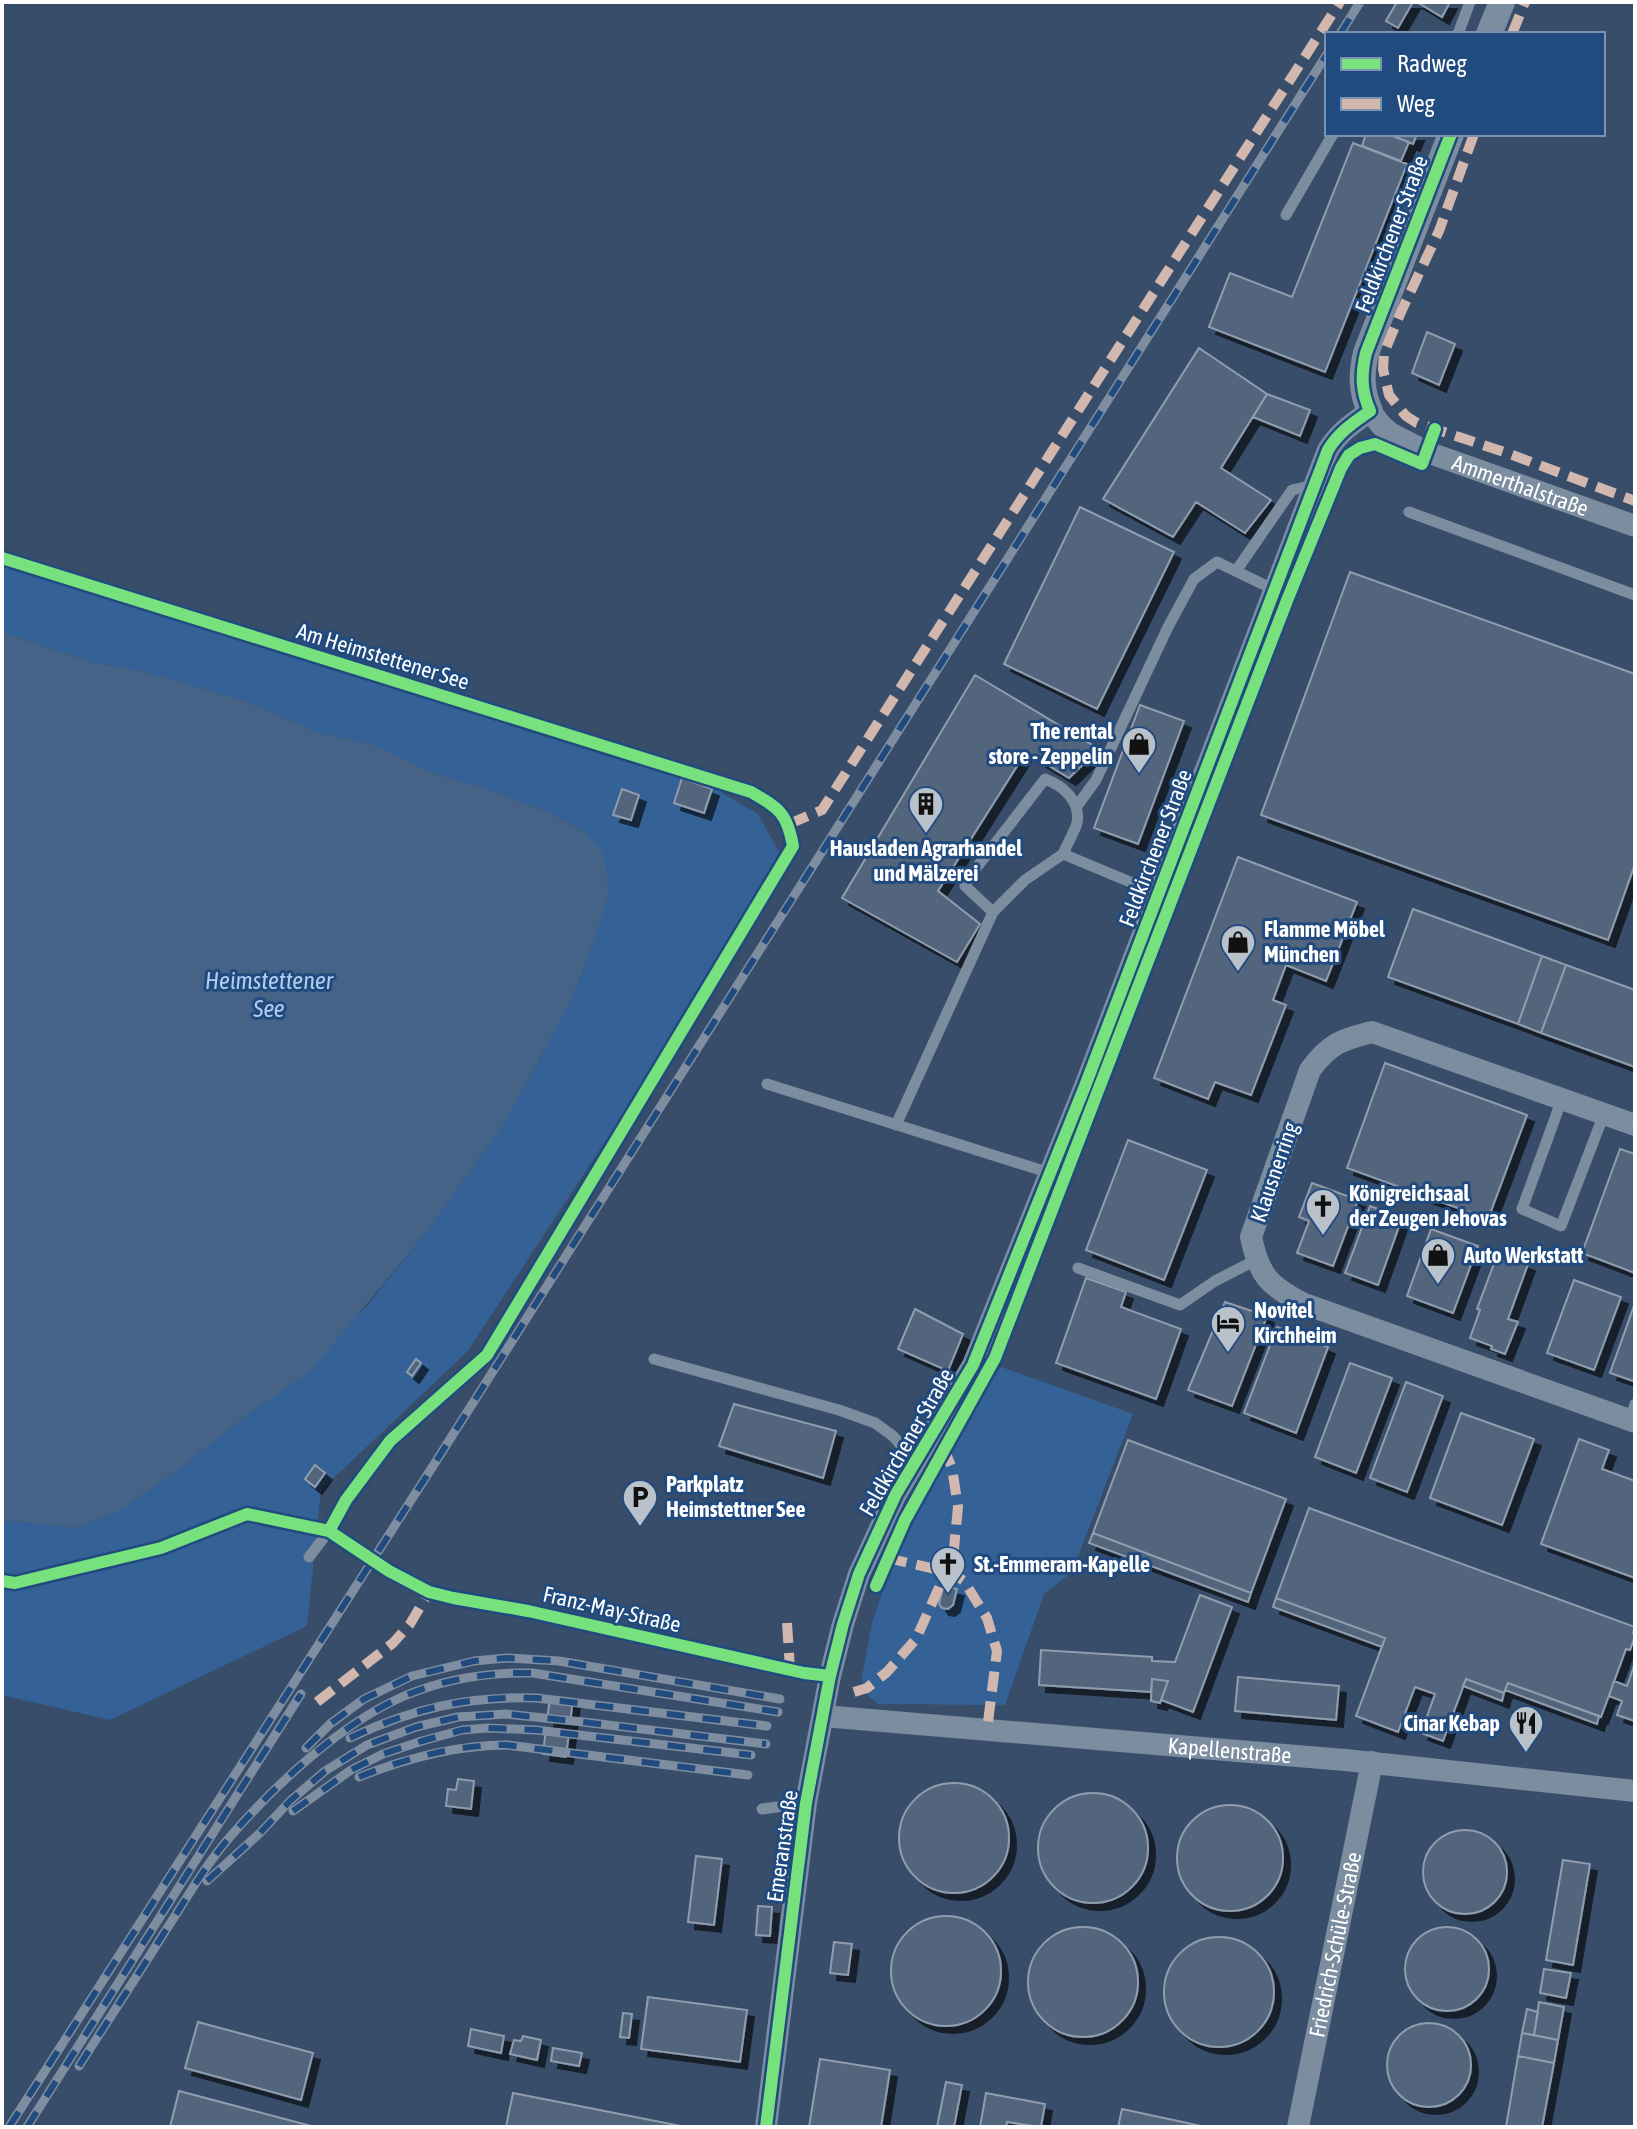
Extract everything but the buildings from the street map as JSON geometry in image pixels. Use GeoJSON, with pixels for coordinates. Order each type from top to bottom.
{"type":"FeatureCollection","features":[{"type":"Feature","properties":{"kind":"street"},"geometry":{"type":"LineString","coordinates":[[1490,32],[1502,2]]}},
{"type":"Feature","properties":{"kind":"street","name":"Feldkirchener Straße"},"geometry":{"type":"LineString","coordinates":[[859,1574],[896,1494],[973,1365],[1159,894],[1328,450],[1336,436],[1370,411],[1364,397],[1362,379],[1366,353],[1450,136]]}},
{"type":"Feature","properties":{"kind":"street","name":"Ammerthalstraße"},"geometry":{"type":"LineString","coordinates":[[1370,411],[1390,433],[1427,452],[1635,526]]}},
{"type":"Feature","properties":{"kind":"street","name":"Klausnerring"},"geometry":{"type":"LineString","coordinates":[[1256,1260],[1251,1237],[1310,1070],[1323,1053],[1341,1040],[1372,1032],[1635,1125]]}},
{"type":"Feature","properties":{"kind":"street"},"geometry":{"type":"LineString","coordinates":[[1256,1260],[1279,1291],[1302,1303],[1633,1415]]}},
{"type":"Feature","properties":{"kind":"street","name":"Emeranstraße"},"geometry":{"type":"LineString","coordinates":[[766,2127],[806,1803],[830,1676],[859,1574]]}},
{"type":"Feature","properties":{"kind":"street","name":"Kapellenstraße"},"geometry":{"type":"LineString","coordinates":[[823,1716],[1372,1762],[1635,1791]]}},
{"type":"Feature","properties":{"kind":"street","name":"Friedrich-Schüle-Straße"},"geometry":{"type":"LineString","coordinates":[[1298,2127],[1372,1762]]}},
{"type":"Feature","properties":{"kind":"lane"},"geometry":{"type":"LineString","coordinates":[[1459,32],[1470,2]]}},
{"type":"Feature","properties":{"kind":"lane"},"geometry":{"type":"LineString","coordinates":[[1286,215],[1332,136]]}},
{"type":"Feature","properties":{"kind":"lane"},"geometry":{"type":"LineString","coordinates":[[1236,571],[1292,490],[1314,485]]}},
{"type":"Feature","properties":{"kind":"lane"},"geometry":{"type":"LineString","coordinates":[[1409,512],[1635,595]]}},
{"type":"Feature","properties":{"kind":"lane","name":"Am Heimstettener See"},"geometry":{"type":"LineString","coordinates":[[2,558],[751,792],[776,806],[789,824],[793,846],[487,1355],[390,1441],[309,1557]]}},
{"type":"Feature","properties":{"kind":"lane"},"geometry":{"type":"LineString","coordinates":[[896,1125],[993,912],[1025,880],[1063,854],[1077,823],[1077,806],[1096,780],[1194,579],[1217,562],[1275,590]]}},
{"type":"Feature","properties":{"kind":"lane"},"geometry":{"type":"LineString","coordinates":[[993,912],[965,886],[1045,779],[1057,783],[1077,806]]}},
{"type":"Feature","properties":{"kind":"lane"},"geometry":{"type":"LineString","coordinates":[[1063,854],[1159,894]]}},
{"type":"Feature","properties":{"kind":"lane"},"geometry":{"type":"LineString","coordinates":[[767,1084],[1050,1173]]}},
{"type":"Feature","properties":{"kind":"lane"},"geometry":{"type":"LineString","coordinates":[[1562,1099],[1522,1209],[1561,1226],[1604,1114]]}},
{"type":"Feature","properties":{"kind":"lane"},"geometry":{"type":"LineString","coordinates":[[1078,1268],[1180,1305],[1215,1281],[1256,1260]]}},
{"type":"Feature","properties":{"kind":"lane"},"geometry":{"type":"LineString","coordinates":[[654,1359],[839,1410],[875,1423],[893,1436],[915,1462]]}},
{"type":"Feature","properties":{"kind":"lane","name":"Franz-May-Straße"},"geometry":{"type":"LineString","coordinates":[[389,1571],[429,1592],[453,1598],[528,1611],[804,1673],[830,1676]]}},
{"type":"Feature","properties":{"kind":"lane"},"geometry":{"type":"LineString","coordinates":[[762,1809],[806,1803]]}},
{"type":"Feature","properties":{"kind":"shaded area"},"geometry":{"type":"Polygon","coordinates":[[[2,561],[714,788],[758,814],[780,854],[702,994],[467,1352],[321,1490],[307,1626],[110,1720],[2,1695],[2,1520],[73,1528],[118,1512],[254,1410],[366,1307],[425,1234],[504,1124],[570,1003],[606,900],[608,880],[585,833],[555,815],[493,791],[433,773],[373,744],[322,734],[245,701],[146,672],[95,663],[2,632],[2,561]]]}},
{"type":"Feature","properties":{"kind":"shaded area"},"geometry":{"type":"Polygon","coordinates":[[[1001,1367],[1133,1414],[1072,1572],[1044,1594],[1005,1705],[878,1704],[864,1692],[862,1677],[872,1623],[889,1572],[911,1521],[971,1411],[1001,1367]]]}},
{"type":"Feature","properties":{"kind":"water","name":"Heimstettener See"},"geometry":{"type":"Polygon","coordinates":[[[2,632],[95,663],[146,672],[245,701],[322,734],[373,744],[433,773],[493,791],[555,815],[585,833],[603,853],[608,880],[607,900],[570,1003],[504,1124],[425,1234],[311,1371],[118,1512],[73,1528],[2,1520],[2,632]]]}},
{"type":"Feature","properties":{"kind":"railway"},"geometry":{"type":"LineString","coordinates":[[1341,32],[1360,2]]}},
{"type":"Feature","properties":{"kind":"railway"},"geometry":{"type":"LineString","coordinates":[[9,2127],[433,1466],[1325,57]]}},
{"type":"Feature","properties":{"kind":"railway"},"geometry":{"type":"LineString","coordinates":[[306,1748],[330,1724],[364,1699],[412,1676],[474,1661],[506,1658],[559,1661],[780,1699]]}},
{"type":"Feature","properties":{"kind":"railway"},"geometry":{"type":"LineString","coordinates":[[79,2066],[195,1884],[229,1838],[309,1758],[378,1709],[402,1697],[450,1681],[483,1675],[533,1673],[778,1712]]}},
{"type":"Feature","properties":{"kind":"railway"},"geometry":{"type":"LineString","coordinates":[[27,2127],[301,1694]]}},
{"type":"Feature","properties":{"kind":"railway"},"geometry":{"type":"LineString","coordinates":[[350,1738],[396,1719],[441,1706],[512,1698],[537,1698],[767,1726]]}},
{"type":"Feature","properties":{"kind":"railway"},"geometry":{"type":"LineString","coordinates":[[207,1881],[325,1771],[367,1745],[416,1727],[458,1717],[506,1714],[766,1744]]}},
{"type":"Feature","properties":{"kind":"railway"},"geometry":{"type":"LineString","coordinates":[[293,1811],[351,1770],[383,1754],[462,1730],[536,1730],[751,1755]]}},
{"type":"Feature","properties":{"kind":"railway"},"geometry":{"type":"LineString","coordinates":[[359,1777],[432,1754],[469,1747],[507,1745],[748,1775]]}},
{"type":"Feature","properties":{"kind":"marked path"},"geometry":{"type":"LineString","coordinates":[[789,824],[822,810],[1340,2]]}},
{"type":"Feature","properties":{"kind":"marked path"},"geometry":{"type":"LineString","coordinates":[[1513,32],[1525,2]]}},
{"type":"Feature","properties":{"kind":"marked path"},"geometry":{"type":"LineString","coordinates":[[1473,136],[1439,231],[1384,353],[1383,369],[1389,395],[1406,416],[1417,423],[1635,501]]}},
{"type":"Feature","properties":{"kind":"marked path"},"geometry":{"type":"LineString","coordinates":[[943,1447],[952,1468],[958,1507],[951,1580]]}},
{"type":"Feature","properties":{"kind":"marked path"},"geometry":{"type":"LineString","coordinates":[[887,1558],[952,1573],[964,1581],[987,1618],[997,1651],[987,1730]]}},
{"type":"Feature","properties":{"kind":"marked path"},"geometry":{"type":"LineString","coordinates":[[854,1692],[867,1688],[887,1672],[916,1639],[941,1583],[952,1573]]}},
{"type":"Feature","properties":{"kind":"marked path"},"geometry":{"type":"LineString","coordinates":[[317,1702],[393,1643],[410,1624],[429,1592]]}},
{"type":"Feature","properties":{"kind":"marked path"},"geometry":{"type":"LineString","coordinates":[[787,1623],[790,1669]]}},
{"type":"Feature","properties":{"kind":"cycle path"},"geometry":{"type":"LineString","coordinates":[[766,2127],[806,1803],[830,1676],[859,1574],[896,1494],[973,1365],[1085,1086],[1328,450],[1342,433],[1370,411],[1363,382],[1366,353],[1450,136]]}},
{"type":"Feature","properties":{"kind":"cycle path"},"geometry":{"type":"LineString","coordinates":[[876,1586],[905,1520],[995,1358],[1341,468],[1349,455],[1375,444],[1422,464],[1435,429]]}},
{"type":"Feature","properties":{"kind":"cycle path"},"geometry":{"type":"LineString","coordinates":[[2,558],[751,792],[781,813],[788,826],[793,846],[487,1355],[390,1441],[346,1500],[329,1531]]}},
{"type":"Feature","properties":{"kind":"cycle path"},"geometry":{"type":"LineString","coordinates":[[2,1581],[15,1583],[161,1548],[247,1514],[329,1531],[389,1571],[429,1592],[830,1676]]}},
{"type":"Feature","properties":{"kind":"place","name":"The rental store - Zeppelin"},"geometry":{"type":"Point","coordinates":[1139,775]}},
{"type":"Feature","properties":{"kind":"place","name":"Hausladen Agrarhandel und Mälzerei"},"geometry":{"type":"Point","coordinates":[926,835]}},
{"type":"Feature","properties":{"kind":"place","name":"Flamme Möbel München"},"geometry":{"type":"Point","coordinates":[1238,973]}},
{"type":"Feature","properties":{"kind":"place","name":"Königreichsaal der Zeugen Jehovas"},"geometry":{"type":"Point","coordinates":[1323,1237]}},
{"type":"Feature","properties":{"kind":"place","name":"Auto Werkstatt"},"geometry":{"type":"Point","coordinates":[1438,1286]}},
{"type":"Feature","properties":{"kind":"place","name":"Novitel Kirchheim"},"geometry":{"type":"Point","coordinates":[1228,1354]}},
{"type":"Feature","properties":{"kind":"place","name":"Parkplatz Heimstettner See"},"geometry":{"type":"Point","coordinates":[640,1528]}},
{"type":"Feature","properties":{"kind":"place","name":"St.-Emmeram-Kapelle"},"geometry":{"type":"Point","coordinates":[948,1595]}},
{"type":"Feature","properties":{"kind":"place","name":"Cinar Kebap"},"geometry":{"type":"Point","coordinates":[1526,1754]}}]}
